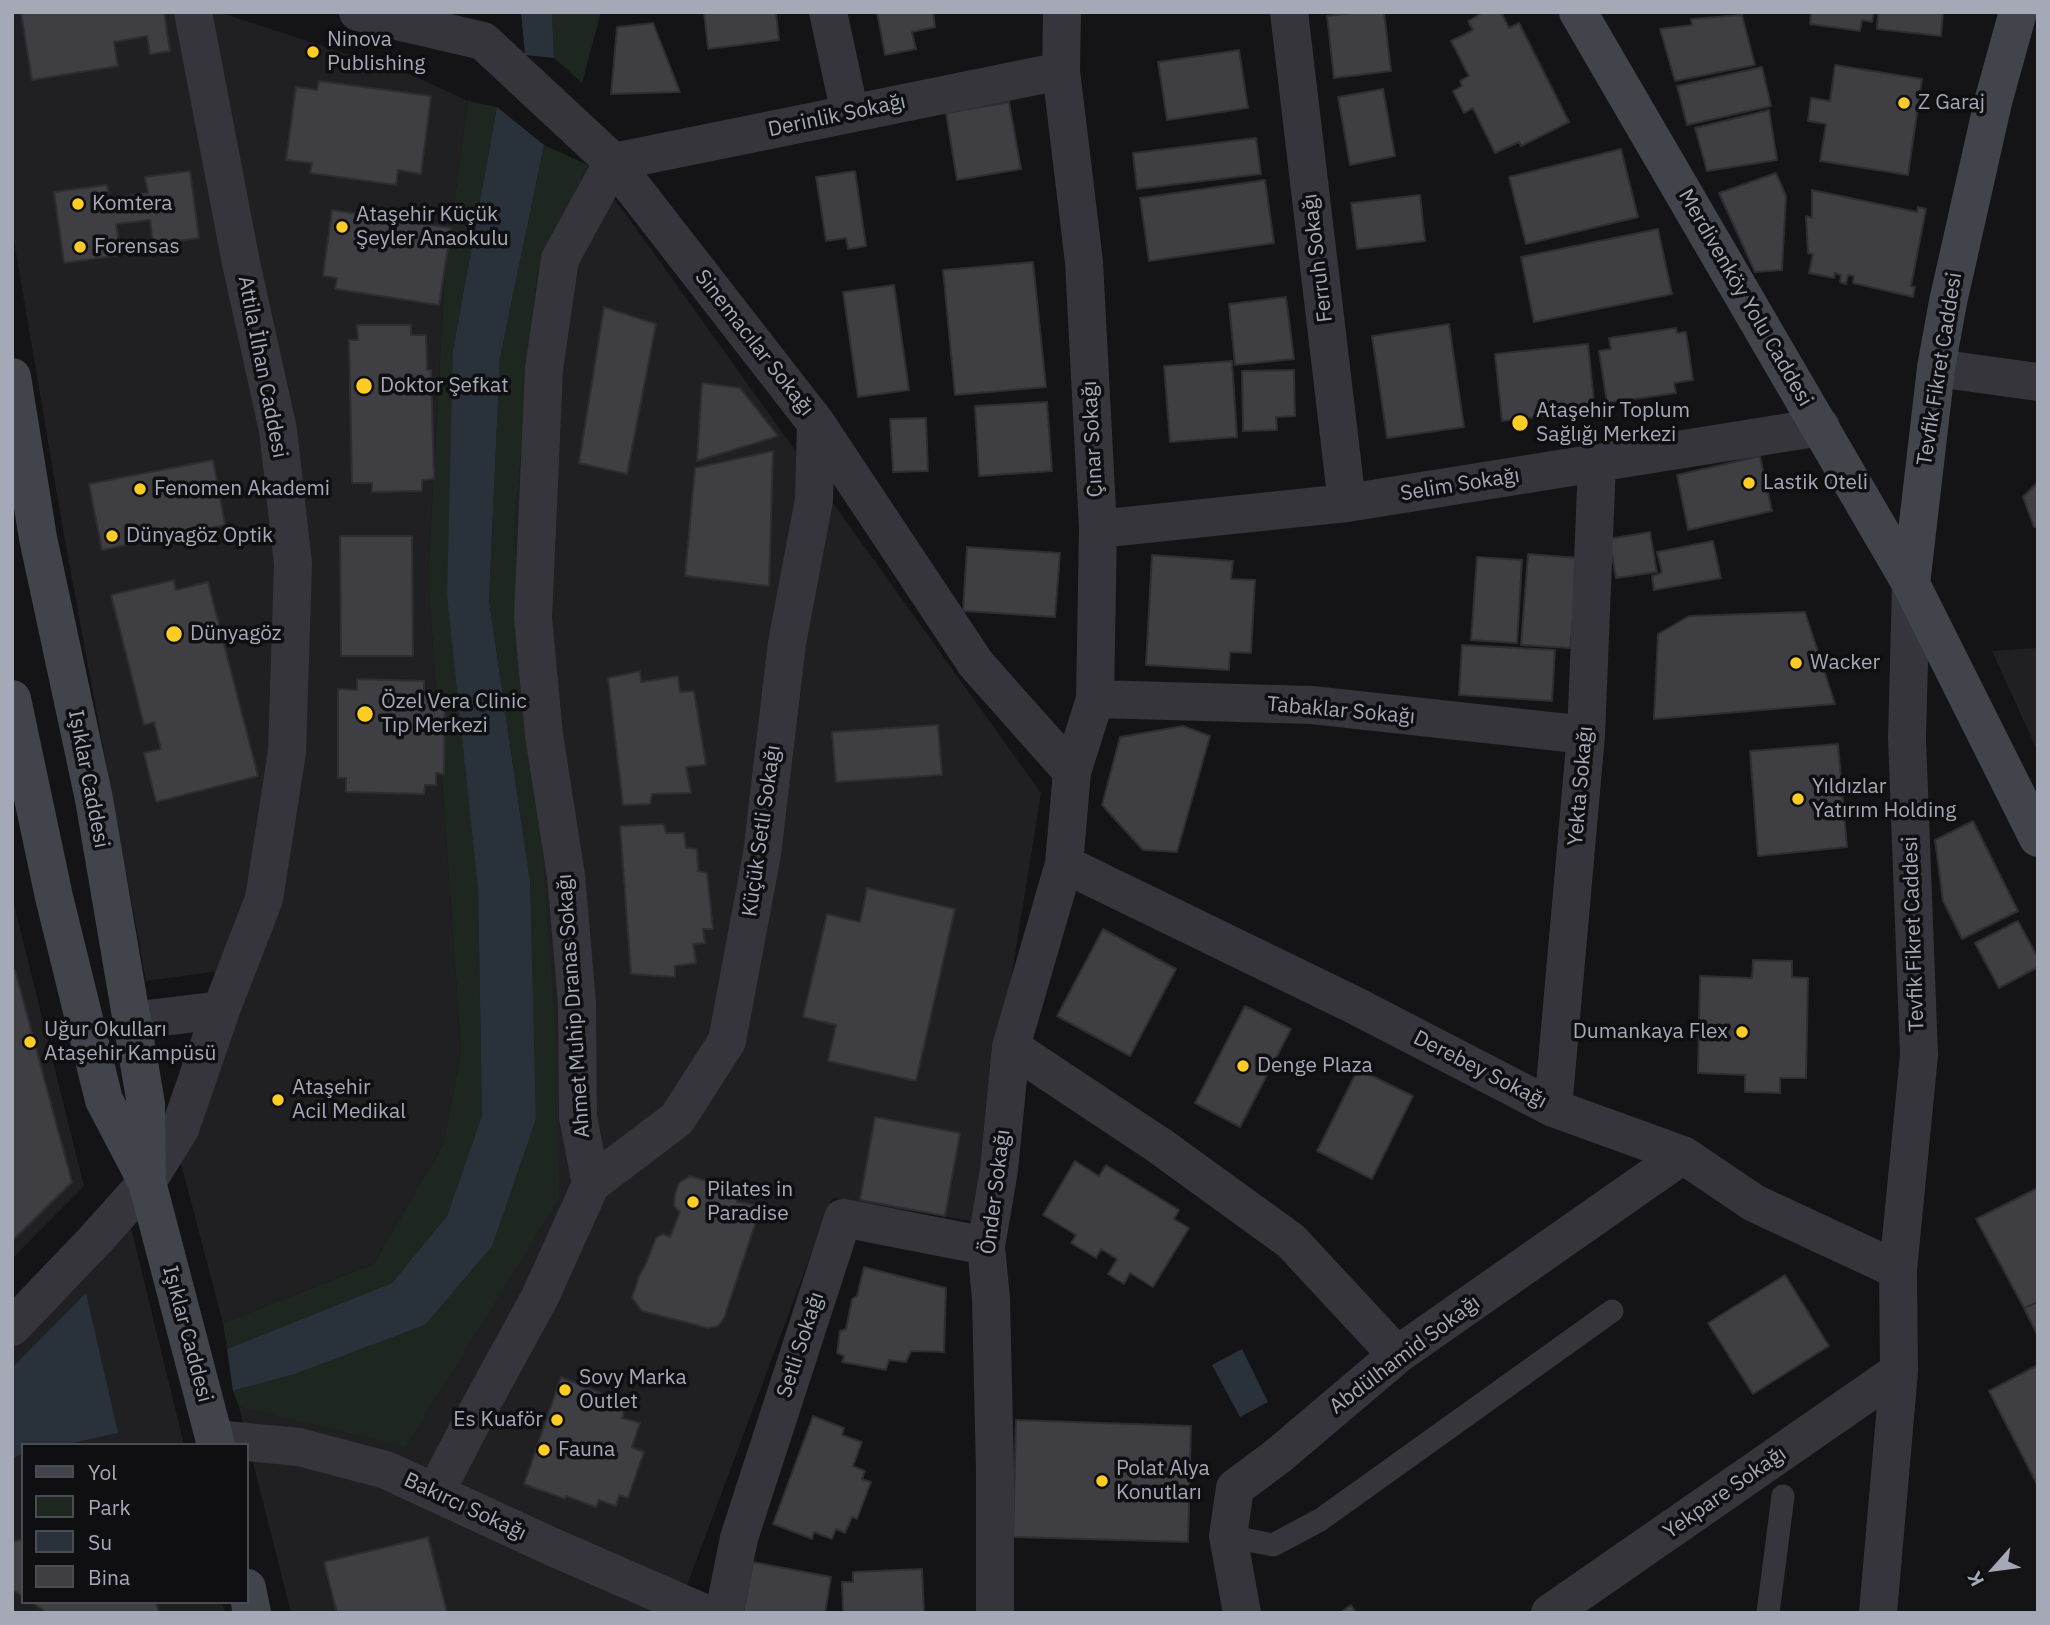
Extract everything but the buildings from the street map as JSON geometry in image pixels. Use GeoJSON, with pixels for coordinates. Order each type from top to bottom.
{"type":"FeatureCollection","features":[{"type":"Feature","properties":{"kind":"street","name":"Attila İlhan Caddesi"},"geometry":{"type":"LineString","coordinates":[[12,1327],[147,1182],[180,1129],[221,1010],[264,899],[287,752],[293,564],[278,430],[241,263],[193,12]]}},
{"type":"Feature","properties":{"kind":"street","name":"Sinemacılar Sokağı"},"geometry":{"type":"LineString","coordinates":[[358,12],[445,22],[483,41],[613,162],[816,423],[976,664],[1072,772]]}},
{"type":"Feature","properties":{"kind":"street"},"geometry":{"type":"LineString","coordinates":[[828,12],[850,114]]}},
{"type":"Feature","properties":{"kind":"street","name":"Çınar Sokağı"},"geometry":{"type":"LineString","coordinates":[[1062,12],[1061,71],[1084,262],[1098,529],[1095,699],[1072,772],[1064,864]]}},
{"type":"Feature","properties":{"kind":"street","name":"Ferruh Sokağı"},"geometry":{"type":"LineString","coordinates":[[1289,12],[1347,503]]}},
{"type":"Feature","properties":{"kind":"street","name":"Merdivenköy Yolu Caddesi"},"geometry":{"type":"LineString","coordinates":[[1578,12],[1911,584],[2038,838]]}},
{"type":"Feature","properties":{"kind":"street","name":"Tevfik Fikret Caddesi"},"geometry":{"type":"LineString","coordinates":[[1878,1613],[1899,1371],[1898,1270],[1919,1055],[1907,738],[1911,584],[1936,368],[1948,302],[1993,102],[2018,12]]}},
{"type":"Feature","properties":{"kind":"street","name":"Derinlik Sokağı"},"geometry":{"type":"LineString","coordinates":[[613,162],[1061,71]]}},
{"type":"Feature","properties":{"kind":"street","name":"Ahmet Muhip Dranas Sokağı"},"geometry":{"type":"LineString","coordinates":[[591,1184],[578,1117],[577,1003],[566,876],[544,735],[533,618],[544,369],[560,259],[613,162]]}},
{"type":"Feature","properties":{"kind":"street"},"geometry":{"type":"LineString","coordinates":[[1936,368],[2038,382]]}},
{"type":"Feature","properties":{"kind":"street","name":"Işıklar Caddesi"},"geometry":{"type":"LineString","coordinates":[[12,377],[38,538],[94,799],[146,1104],[147,1182]]}},
{"type":"Feature","properties":{"kind":"street","name":"Küçük Setli Sokağı"},"geometry":{"type":"LineString","coordinates":[[591,1184],[677,1119],[727,1041],[762,854],[787,643],[814,500],[816,423]]}},
{"type":"Feature","properties":{"kind":"street","name":"Selim Sokağı"},"geometry":{"type":"LineString","coordinates":[[1098,529],[1347,503],[1821,428]]}},
{"type":"Feature","properties":{"kind":"street","name":"Yekta Sokağı"},"geometry":{"type":"LineString","coordinates":[[1553,1108],[1587,735],[1597,463]]}},
{"type":"Feature","properties":{"kind":"street","name":"Işıklar Caddesi"},"geometry":{"type":"LineString","coordinates":[[12,699],[54,897],[104,1100],[147,1182],[216,1442]]}},
{"type":"Feature","properties":{"kind":"street","name":"Tabaklar Sokağı"},"geometry":{"type":"LineString","coordinates":[[1095,699],[1312,705],[1587,735]]}},
{"type":"Feature","properties":{"kind":"street","name":"Derebey Sokağı"},"geometry":{"type":"LineString","coordinates":[[1064,864],[1356,1006],[1553,1108],[1682,1155],[1754,1203],[1898,1270]]}},
{"type":"Feature","properties":{"kind":"street","name":"Önder Sokağı"},"geometry":{"type":"LineString","coordinates":[[995,1613],[991,1299],[986,1246],[999,1170],[1012,1047],[1064,864]]}},
{"type":"Feature","properties":{"kind":"street"},"geometry":{"type":"LineString","coordinates":[[131,1021],[221,1010]]}},
{"type":"Feature","properties":{"kind":"street"},"geometry":{"type":"LineString","coordinates":[[1012,1047],[1160,1146],[1291,1241],[1397,1355]]}},
{"type":"Feature","properties":{"kind":"street","name":"Abdülhamid Sokağı"},"geometry":{"type":"LineString","coordinates":[[1242,1613],[1228,1535],[1235,1488],[1278,1456],[1397,1355],[1682,1155]]}},
{"type":"Feature","properties":{"kind":"street"},"geometry":{"type":"LineString","coordinates":[[435,1493],[540,1297],[591,1184]]}},
{"type":"Feature","properties":{"kind":"street","name":"Setli Sokağı"},"geometry":{"type":"LineString","coordinates":[[724,1613],[739,1538],[843,1218],[986,1246]]}},
{"type":"Feature","properties":{"kind":"street","name":"Yekpare Sokağı"},"geometry":{"type":"LineString","coordinates":[[1550,1613],[1899,1371]]}},
{"type":"Feature","properties":{"kind":"street","name":"Bakırcı Sokağı"},"geometry":{"type":"LineString","coordinates":[[248,1444],[299,1447],[386,1470],[704,1613]]}},
{"type":"Feature","properties":{"kind":"street"},"geometry":{"type":"LineString","coordinates":[[248,1593],[252,1613]]}},
{"type":"Feature","properties":{"kind":"lane"},"geometry":{"type":"LineString","coordinates":[[1228,1535],[1273,1545],[1320,1520],[1612,1311]]}},
{"type":"Feature","properties":{"kind":"lane"},"geometry":{"type":"LineString","coordinates":[[1768,1613],[1783,1496]]}},
{"type":"Feature","properties":{"kind":"shaded area"},"geometry":{"type":"Polygon","coordinates":[[[12,12],[219,12],[414,76],[468,101],[445,270],[428,576],[461,1052],[443,1145],[373,1264],[223,1323],[181,1164],[219,971],[146,981],[62,524],[12,229],[12,12]]]}},
{"type":"Feature","properties":{"kind":"shaded area"},"geometry":{"type":"Polygon","coordinates":[[[588,165],[1041,793],[972,1221],[832,1198],[687,1585],[693,1613],[291,1613],[239,1407],[405,1446],[539,801],[514,532],[537,274],[588,165]]]}},
{"type":"Feature","properties":{"kind":"shaded area"},"geometry":{"type":"Polygon","coordinates":[[[2038,648],[2038,752],[1992,651],[2038,648]]]}},
{"type":"Feature","properties":{"kind":"shaded area","name":"Uğur Okulları Ataşehir Kampüsü"},"geometry":{"type":"Polygon","coordinates":[[[12,897],[84,1186],[12,1259],[12,897]]]}},
{"type":"Feature","properties":{"kind":"shaded area"},"geometry":{"type":"Polygon","coordinates":[[[125,1203],[184,1443],[21,1443],[21,1604],[223,1604],[225,1613],[12,1613],[12,1303],[125,1203]]]}},
{"type":"Feature","properties":{"kind":"green space"},"geometry":{"type":"Polygon","coordinates":[[[552,12],[601,12],[582,83],[554,58],[552,12]]]}},
{"type":"Feature","properties":{"kind":"green space"},"geometry":{"type":"Polygon","coordinates":[[[468,101],[497,107],[453,350],[478,888],[482,1116],[447,1216],[392,1283],[227,1349],[223,1323],[373,1264],[443,1145],[461,1052],[428,577],[445,270],[468,101]]]}},
{"type":"Feature","properties":{"kind":"green space"},"geometry":{"type":"Polygon","coordinates":[[[544,145],[588,165],[537,275],[514,532],[539,801],[557,1057],[559,1199],[405,1447],[239,1407],[233,1391],[295,1374],[425,1325],[536,1119],[530,882],[489,600],[500,358],[544,145]]]}},
{"type":"Feature","properties":{"kind":"water"},"geometry":{"type":"Polygon","coordinates":[[[521,12],[552,12],[554,58],[525,55],[521,12]]]}},
{"type":"Feature","properties":{"kind":"water"},"geometry":{"type":"Polygon","coordinates":[[[497,107],[544,145],[500,358],[489,600],[530,882],[536,1119],[492,1246],[425,1325],[295,1374],[233,1391],[227,1349],[392,1283],[447,1216],[482,1116],[478,888],[447,595],[453,350],[497,107]]]}},
{"type":"Feature","properties":{"kind":"water"},"geometry":{"type":"Polygon","coordinates":[[[86,1293],[118,1433],[72,1443],[21,1443],[21,1455],[12,1458],[12,1368],[86,1293]]]}},
{"type":"Feature","properties":{"kind":"water"},"geometry":{"type":"Polygon","coordinates":[[[1242,1349],[1268,1402],[1240,1417],[1212,1365],[1242,1349]]]}},
{"type":"Feature","properties":{"kind":"place","name":"Ninova Publishing"},"geometry":{"type":"Point","coordinates":[313,52]}},
{"type":"Feature","properties":{"kind":"place","name":"Z Garaj"},"geometry":{"type":"Point","coordinates":[1904,103]}},
{"type":"Feature","properties":{"kind":"place","name":"Komtera"},"geometry":{"type":"Point","coordinates":[78,204]}},
{"type":"Feature","properties":{"kind":"place","name":"Ataşehir Küçük Şeyler Anaokulu"},"geometry":{"type":"Point","coordinates":[342,227]}},
{"type":"Feature","properties":{"kind":"place","name":"Forensas"},"geometry":{"type":"Point","coordinates":[80,247]}},
{"type":"Feature","properties":{"kind":"place","name":"Doktor Şefkat"},"geometry":{"type":"Point","coordinates":[364,386]}},
{"type":"Feature","properties":{"kind":"place","name":"Ataşehir Toplum Sağlığı Merkezi"},"geometry":{"type":"Point","coordinates":[1520,423]}},
{"type":"Feature","properties":{"kind":"place","name":"Lastik Oteli"},"geometry":{"type":"Point","coordinates":[1749,483]}},
{"type":"Feature","properties":{"kind":"place","name":"Fenomen Akademi"},"geometry":{"type":"Point","coordinates":[140,489]}},
{"type":"Feature","properties":{"kind":"place","name":"Dünyagöz Optik"},"geometry":{"type":"Point","coordinates":[112,536]}},
{"type":"Feature","properties":{"kind":"place","name":"Dünyagöz"},"geometry":{"type":"Point","coordinates":[174,634]}},
{"type":"Feature","properties":{"kind":"place","name":"Wacker"},"geometry":{"type":"Point","coordinates":[1796,663]}},
{"type":"Feature","properties":{"kind":"place","name":"Özel Vera Clinic Tıp Merkezi"},"geometry":{"type":"Point","coordinates":[365,714]}},
{"type":"Feature","properties":{"kind":"place","name":"Yıldızlar Yatırım Holding"},"geometry":{"type":"Point","coordinates":[1798,799]}},
{"type":"Feature","properties":{"kind":"place","name":"Dumankaya Flex"},"geometry":{"type":"Point","coordinates":[1742,1032]}},
{"type":"Feature","properties":{"kind":"place","name":"Uğur Okulları Ataşehir Kampüsü"},"geometry":{"type":"Point","coordinates":[30,1042]}},
{"type":"Feature","properties":{"kind":"place","name":"Denge Plaza"},"geometry":{"type":"Point","coordinates":[1243,1066]}},
{"type":"Feature","properties":{"kind":"place","name":"Ataşehir Acil Medikal"},"geometry":{"type":"Point","coordinates":[278,1100]}},
{"type":"Feature","properties":{"kind":"place","name":"Pilates in Paradise"},"geometry":{"type":"Point","coordinates":[693,1202]}},
{"type":"Feature","properties":{"kind":"place","name":"Sovy Marka Outlet"},"geometry":{"type":"Point","coordinates":[565,1390]}},
{"type":"Feature","properties":{"kind":"place","name":"Es Kuaför"},"geometry":{"type":"Point","coordinates":[557,1420]}},
{"type":"Feature","properties":{"kind":"place","name":"Fauna"},"geometry":{"type":"Point","coordinates":[544,1450]}},
{"type":"Feature","properties":{"kind":"place","name":"Polat Alya Konutları"},"geometry":{"type":"Point","coordinates":[1102,1481]}}]}
